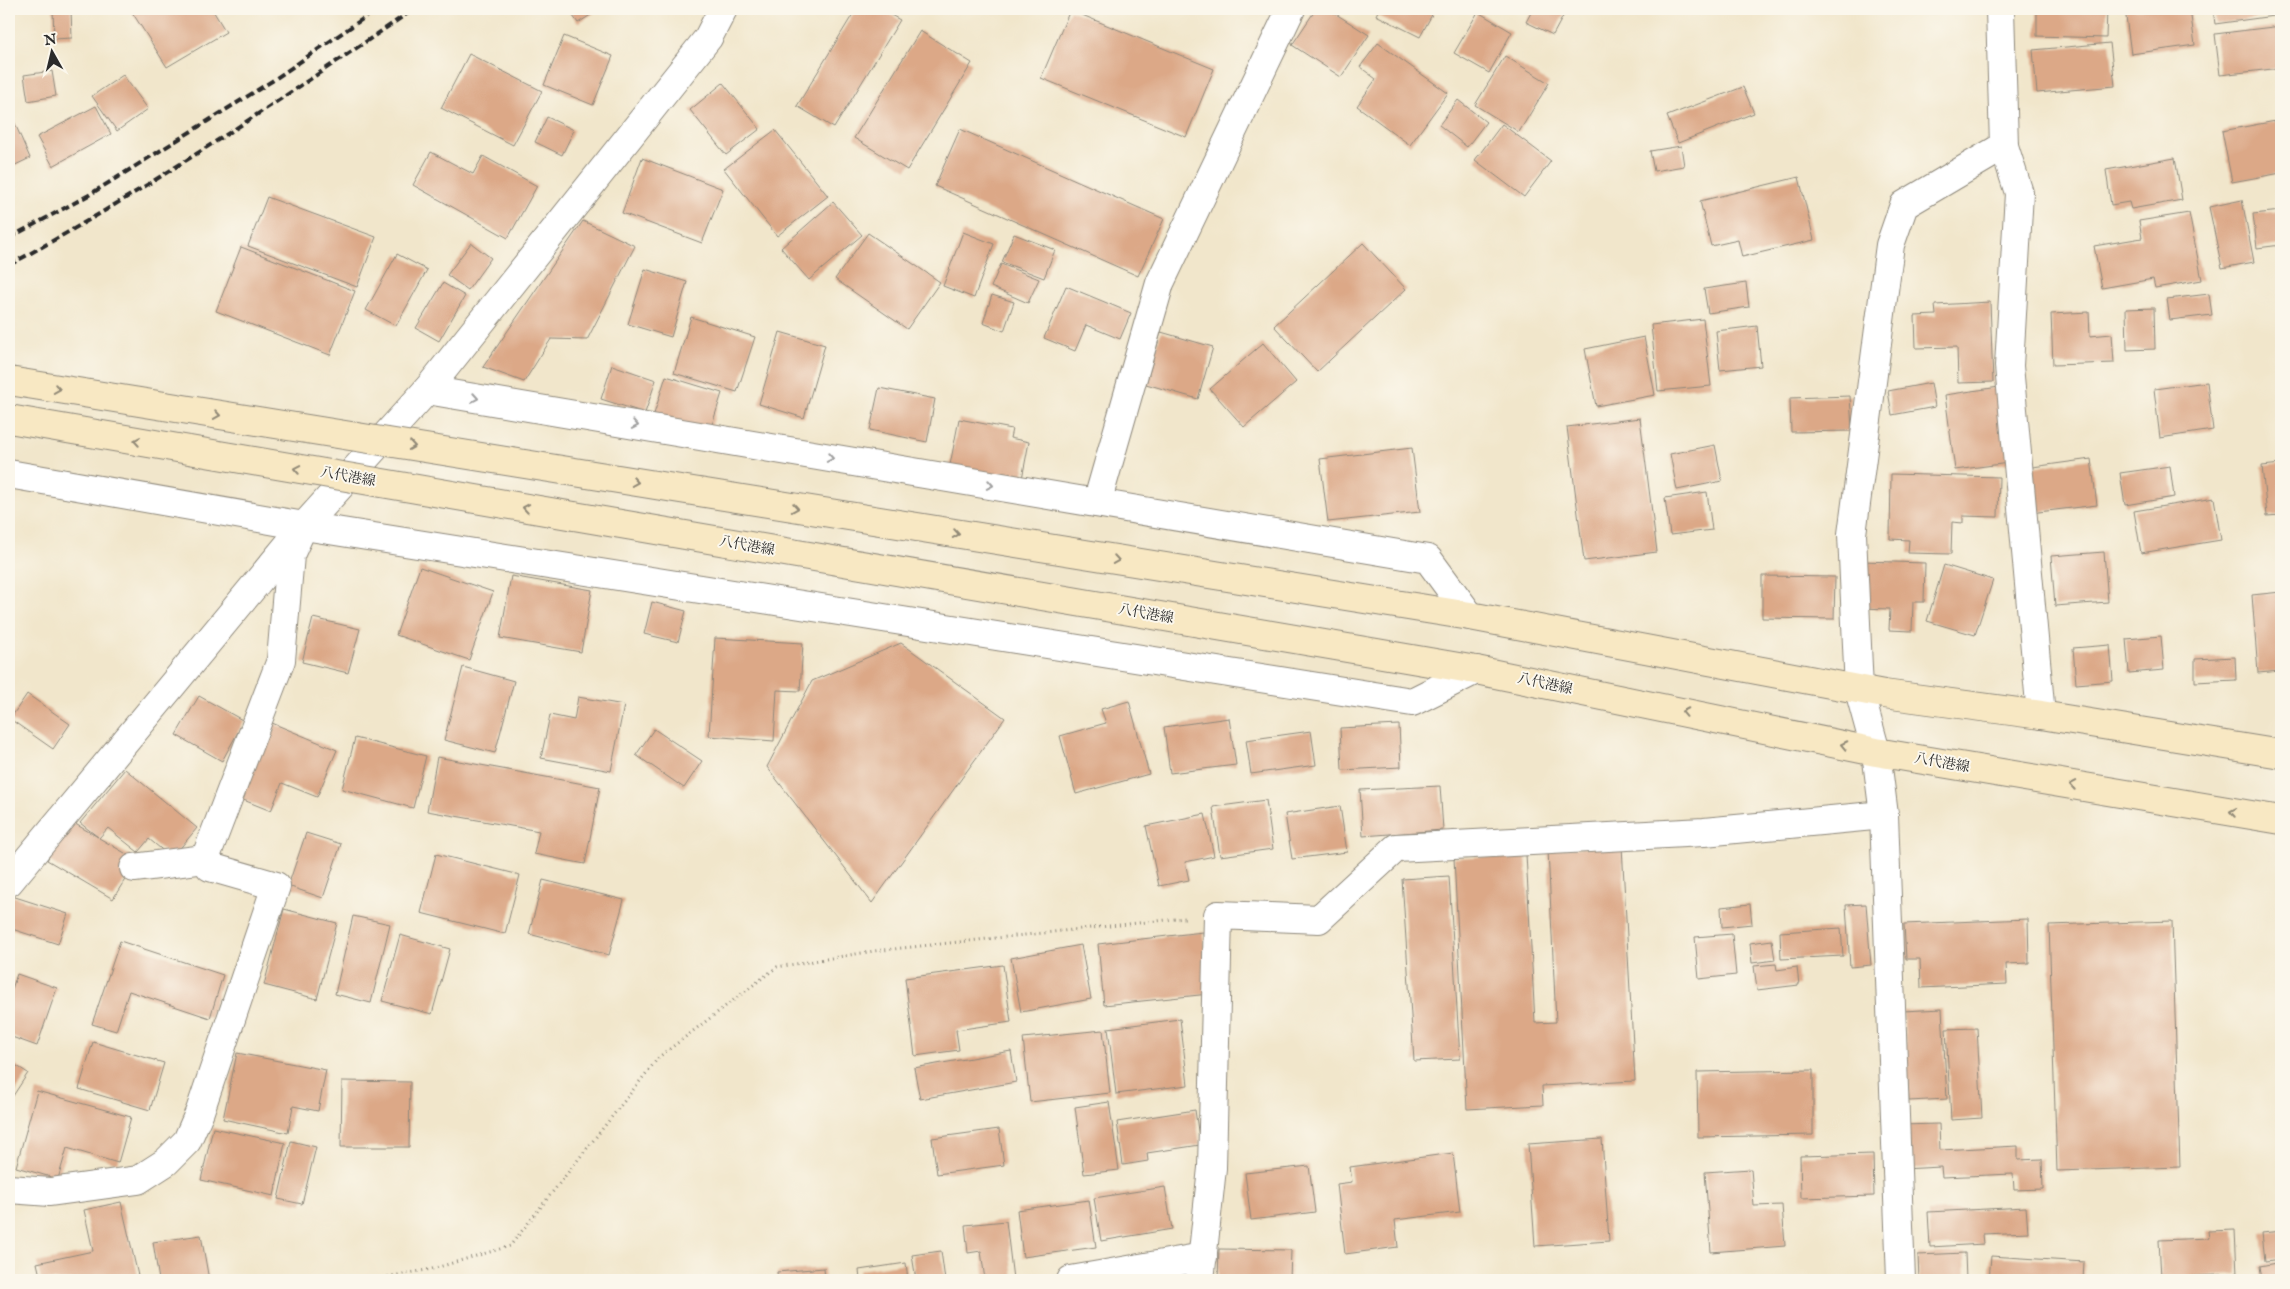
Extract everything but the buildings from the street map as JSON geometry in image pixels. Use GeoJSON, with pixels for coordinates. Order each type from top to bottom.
{"type":"FeatureCollection","features":[{"type":"Feature","properties":{"kind":"main road"},"geometry":{"type":"LineString","coordinates":[[9,381],[1470,616],[1859,690],[2041,714],[2281,754]]}},
{"type":"Feature","properties":{"kind":"main road","name":"八代港線"},"geometry":{"type":"LineString","coordinates":[[9,419],[1476,670],[1876,752],[2281,820]]}},
{"type":"Feature","properties":{"kind":"street"},"geometry":{"type":"LineString","coordinates":[[9,882],[304,526],[427,390],[708,38],[723,9]]}},
{"type":"Feature","properties":{"kind":"street"},"geometry":{"type":"LineString","coordinates":[[1098,503],[1160,283],[1291,9]]}},
{"type":"Feature","properties":{"kind":"street"},"geometry":{"type":"LineString","coordinates":[[2000,9],[2004,146],[2019,193],[2009,366],[2041,714]]}},
{"type":"Feature","properties":{"kind":"street"},"geometry":{"type":"LineString","coordinates":[[1901,1280],[1884,815],[1876,752],[1859,690],[1852,534],[1890,245],[1904,205],[2004,146]]}},
{"type":"Feature","properties":{"kind":"street"},"geometry":{"type":"LineString","coordinates":[[427,390],[1428,558],[1470,616]]}},
{"type":"Feature","properties":{"kind":"street"},"geometry":{"type":"LineString","coordinates":[[9,474],[304,526],[1412,702],[1476,670]]}},
{"type":"Feature","properties":{"kind":"street"},"geometry":{"type":"LineString","coordinates":[[205,859],[281,660],[290,555],[304,526]]}},
{"type":"Feature","properties":{"kind":"street"},"geometry":{"type":"LineString","coordinates":[[1071,1280],[1202,1269],[1212,1168],[1218,915],[1319,919],[1396,848],[1704,832],[1884,815]]}},
{"type":"Feature","properties":{"kind":"street"},"geometry":{"type":"LineString","coordinates":[[134,868],[205,859]]}},
{"type":"Feature","properties":{"kind":"street"},"geometry":{"type":"LineString","coordinates":[[9,1189],[50,1192],[138,1180],[166,1162],[187,1141],[200,1111],[276,886],[210,867],[205,859]]}},
{"type":"Feature","properties":{"kind":"path"},"geometry":{"type":"LineString","coordinates":[[368,1280],[432,1269],[510,1246],[659,1057],[777,967],[874,951],[1218,915]]}},
{"type":"Feature","properties":{"kind":"railway"},"geometry":{"type":"LineString","coordinates":[[9,238],[89,195],[272,81],[377,9]]}},
{"type":"Feature","properties":{"kind":"railway"},"geometry":{"type":"LineString","coordinates":[[9,265],[113,206],[215,142],[414,9]]}}]}
